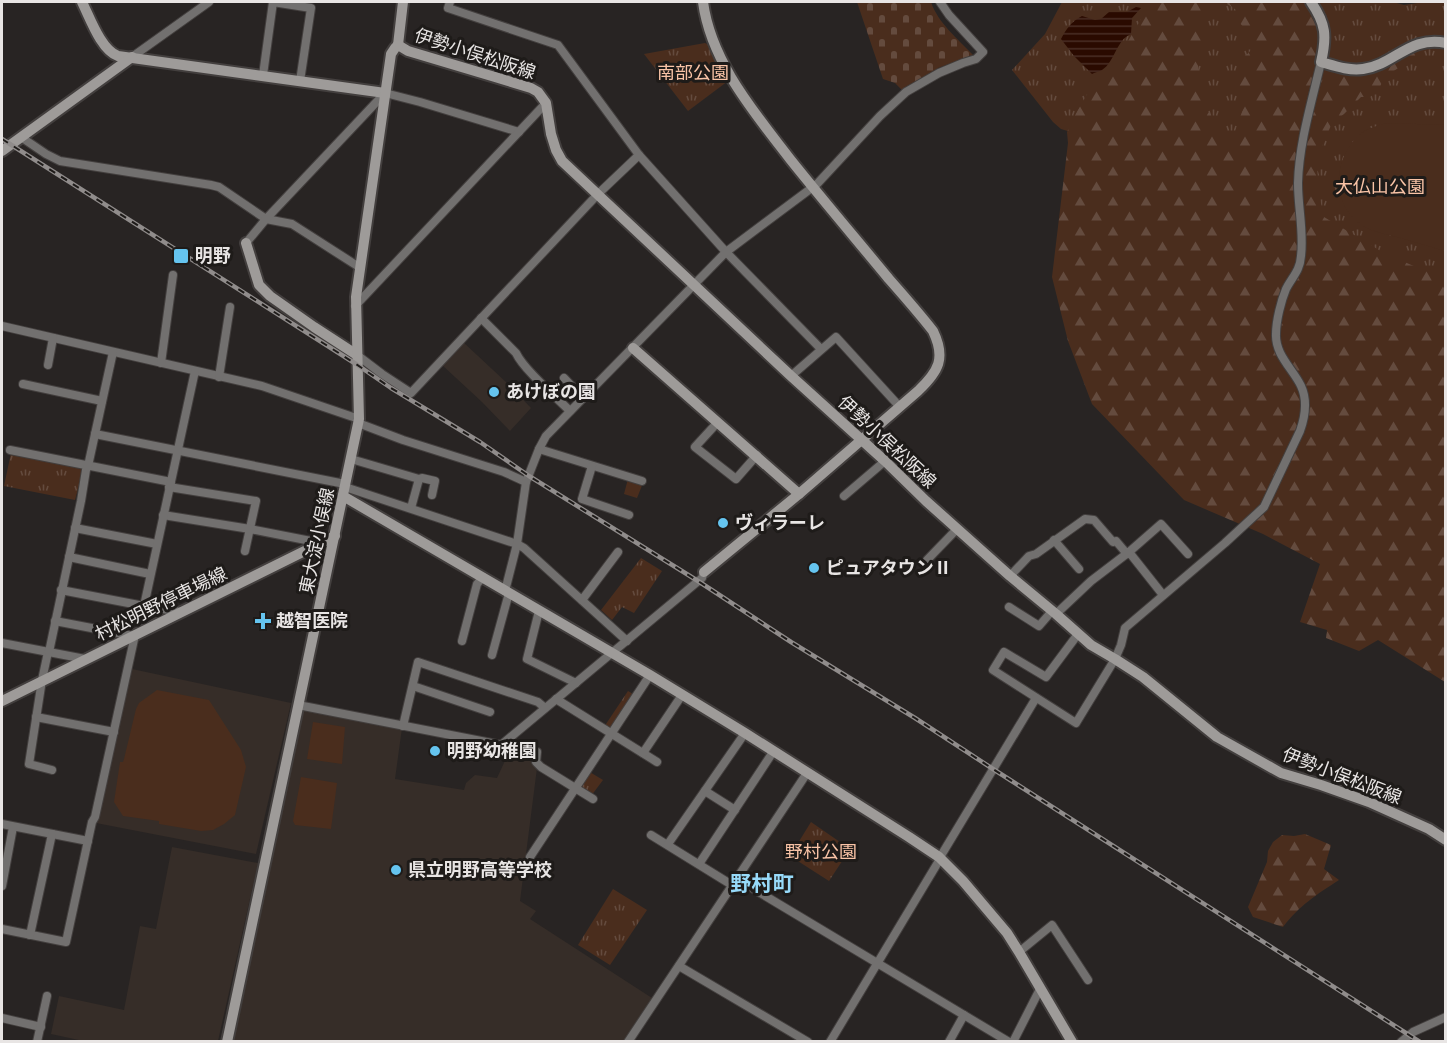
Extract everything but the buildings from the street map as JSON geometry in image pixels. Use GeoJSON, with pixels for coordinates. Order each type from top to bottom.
{"type":"FeatureCollection","features":[{"type":"Feature","properties":{"kind":"main road"},"geometry":{"type":"LineString","coordinates":[[82,2],[102,42],[110,53],[118,56],[385,93]]}},
{"type":"Feature","properties":{"kind":"main road","name":"伊勢小俣松阪線"},"geometry":{"type":"LineString","coordinates":[[403,2],[398,45],[408,51],[531,88],[542,96],[546,103],[551,134],[562,161],[790,376],[957,529],[1091,645],[1143,677],[1207,730],[1281,773],[1369,802],[1430,830],[1446,840]]}},
{"type":"Feature","properties":{"kind":"main road"},"geometry":{"type":"LineString","coordinates":[[703,2],[710,33],[718,53],[761,121],[813,188],[927,323],[940,350],[937,369],[929,381],[799,494],[704,572]]}},
{"type":"Feature","properties":{"kind":"main road"},"geometry":{"type":"LineString","coordinates":[[1311,2],[1323,24],[1322,62],[1363,69],[1380,63],[1416,44],[1433,41],[1446,43]]}},
{"type":"Feature","properties":{"kind":"main road","name":"東大淀小俣線"},"geometry":{"type":"LineString","coordinates":[[227,1041],[358,421],[355,306],[359,267],[391,54],[398,45]]}},
{"type":"Feature","properties":{"kind":"main road"},"geometry":{"type":"LineString","coordinates":[[2,151],[132,57]]}},
{"type":"Feature","properties":{"kind":"main road"},"geometry":{"type":"LineString","coordinates":[[246,243],[260,285],[270,296],[357,355]]}},
{"type":"Feature","properties":{"kind":"main road"},"geometry":{"type":"LineString","coordinates":[[633,348],[799,494]]}},
{"type":"Feature","properties":{"kind":"main road"},"geometry":{"type":"LineString","coordinates":[[344,489],[483,578],[745,733],[940,858],[963,881],[1007,933],[1072,1041]]}},
{"type":"Feature","properties":{"kind":"main road","name":"村松明野停車場線"},"geometry":{"type":"LineString","coordinates":[[2,701],[335,536]]}},
{"type":"Feature","properties":{"kind":"street"},"geometry":{"type":"LineString","coordinates":[[132,57],[209,2]]}},
{"type":"Feature","properties":{"kind":"street"},"geometry":{"type":"LineString","coordinates":[[263,75],[273,2],[312,8],[300,81]]}},
{"type":"Feature","properties":{"kind":"street"},"geometry":{"type":"LineString","coordinates":[[450,2],[447,8],[558,45],[639,155],[726,252],[821,349]]}},
{"type":"Feature","properties":{"kind":"street"},"geometry":{"type":"LineString","coordinates":[[492,655],[507,592],[526,482],[543,440],[726,252],[813,188],[880,116],[906,92],[939,73],[976,59],[983,52],[940,2]]}},
{"type":"Feature","properties":{"kind":"street"},"geometry":{"type":"LineString","coordinates":[[1078,634],[1046,677],[1005,652],[993,670],[1076,723],[1115,658],[1125,628],[1264,507],[1304,420],[1305,406],[1302,388],[1276,343],[1276,330],[1286,290],[1296,275],[1301,257],[1299,170],[1303,142],[1322,62]]}},
{"type":"Feature","properties":{"kind":"street"},"geometry":{"type":"LineString","coordinates":[[246,243],[385,93],[519,132]]}},
{"type":"Feature","properties":{"kind":"street"},"geometry":{"type":"LineString","coordinates":[[355,306],[546,103]]}},
{"type":"Feature","properties":{"kind":"street"},"geometry":{"type":"LineString","coordinates":[[21,137],[60,161],[211,184],[266,219],[292,224],[359,267]]}},
{"type":"Feature","properties":{"kind":"street"},"geometry":{"type":"LineString","coordinates":[[357,355],[411,393],[598,195],[639,155]]}},
{"type":"Feature","properties":{"kind":"street"},"geometry":{"type":"LineString","coordinates":[[160,363],[173,275]]}},
{"type":"Feature","properties":{"kind":"street"},"geometry":{"type":"LineString","coordinates":[[219,376],[230,307]]}},
{"type":"Feature","properties":{"kind":"street"},"geometry":{"type":"LineString","coordinates":[[481,318],[570,411]]}},
{"type":"Feature","properties":{"kind":"street"},"geometry":{"type":"LineString","coordinates":[[2,326],[262,386],[403,440],[504,472],[526,482]]}},
{"type":"Feature","properties":{"kind":"street"},"geometry":{"type":"LineString","coordinates":[[790,376],[836,337],[899,406]]}},
{"type":"Feature","properties":{"kind":"street"},"geometry":{"type":"LineString","coordinates":[[48,365],[53,338]]}},
{"type":"Feature","properties":{"kind":"street"},"geometry":{"type":"LineString","coordinates":[[52,770],[29,764],[42,680],[113,352]]}},
{"type":"Feature","properties":{"kind":"street"},"geometry":{"type":"LineString","coordinates":[[144,606],[195,371]]}},
{"type":"Feature","properties":{"kind":"street"},"geometry":{"type":"LineString","coordinates":[[564,378],[583,398]]}},
{"type":"Feature","properties":{"kind":"street"},"geometry":{"type":"LineString","coordinates":[[23,384],[102,401]]}},
{"type":"Feature","properties":{"kind":"street"},"geometry":{"type":"LineString","coordinates":[[717,423],[695,447],[736,479],[757,455]]}},
{"type":"Feature","properties":{"kind":"street"},"geometry":{"type":"LineString","coordinates":[[95,434],[344,489],[411,508],[516,544],[524,548],[627,641]]}},
{"type":"Feature","properties":{"kind":"street"},"geometry":{"type":"LineString","coordinates":[[539,449],[642,482]]}},
{"type":"Feature","properties":{"kind":"street"},"geometry":{"type":"LineString","coordinates":[[10,450],[256,501],[245,551]]}},
{"type":"Feature","properties":{"kind":"street"},"geometry":{"type":"LineString","coordinates":[[351,459],[419,479],[435,481],[432,495]]}},
{"type":"Feature","properties":{"kind":"street"},"geometry":{"type":"LineString","coordinates":[[844,496],[885,461]]}},
{"type":"Feature","properties":{"kind":"street"},"geometry":{"type":"LineString","coordinates":[[592,466],[582,499],[629,515]]}},
{"type":"Feature","properties":{"kind":"street"},"geometry":{"type":"LineString","coordinates":[[411,508],[419,479]]}},
{"type":"Feature","properties":{"kind":"street"},"geometry":{"type":"LineString","coordinates":[[163,515],[321,543]]}},
{"type":"Feature","properties":{"kind":"street"},"geometry":{"type":"LineString","coordinates":[[1010,576],[1029,556],[1036,554],[1086,519],[1094,520],[1113,542],[1116,540],[1163,595]]}},
{"type":"Feature","properties":{"kind":"street"},"geometry":{"type":"LineString","coordinates":[[1009,606],[1039,626],[1161,524],[1188,554]]}},
{"type":"Feature","properties":{"kind":"street"},"geometry":{"type":"LineString","coordinates":[[75,528],[157,544]]}},
{"type":"Feature","properties":{"kind":"street"},"geometry":{"type":"LineString","coordinates":[[927,560],[957,529]]}},
{"type":"Feature","properties":{"kind":"street"},"geometry":{"type":"LineString","coordinates":[[1054,540],[1079,569]]}},
{"type":"Feature","properties":{"kind":"street"},"geometry":{"type":"LineString","coordinates":[[582,600],[618,552]]}},
{"type":"Feature","properties":{"kind":"street"},"geometry":{"type":"LineString","coordinates":[[69,557],[150,574]]}},
{"type":"Feature","properties":{"kind":"street"},"geometry":{"type":"LineString","coordinates":[[501,745],[702,578],[704,572]]}},
{"type":"Feature","properties":{"kind":"street"},"geometry":{"type":"LineString","coordinates":[[462,641],[477,584],[483,578]]}},
{"type":"Feature","properties":{"kind":"street"},"geometry":{"type":"LineString","coordinates":[[61,590],[181,612]]}},
{"type":"Feature","properties":{"kind":"street"},"geometry":{"type":"LineString","coordinates":[[539,611],[527,659],[576,682]]}},
{"type":"Feature","properties":{"kind":"street"},"geometry":{"type":"LineString","coordinates":[[2,929],[66,942],[134,636],[55,621]]}},
{"type":"Feature","properties":{"kind":"street"},"geometry":{"type":"LineString","coordinates":[[2,642],[85,659]]}},
{"type":"Feature","properties":{"kind":"street"},"geometry":{"type":"LineString","coordinates":[[404,726],[418,662],[538,702],[545,708]]}},
{"type":"Feature","properties":{"kind":"street"},"geometry":{"type":"LineString","coordinates":[[530,857],[650,675]]}},
{"type":"Feature","properties":{"kind":"street"},"geometry":{"type":"LineString","coordinates":[[413,686],[490,712]]}},
{"type":"Feature","properties":{"kind":"street"},"geometry":{"type":"LineString","coordinates":[[643,753],[682,695]]}},
{"type":"Feature","properties":{"kind":"street"},"geometry":{"type":"LineString","coordinates":[[830,1041],[1036,698]]}},
{"type":"Feature","properties":{"kind":"street"},"geometry":{"type":"LineString","coordinates":[[556,699],[657,762]]}},
{"type":"Feature","properties":{"kind":"street"},"geometry":{"type":"LineString","coordinates":[[298,705],[537,752],[536,762],[541,767],[593,799]]}},
{"type":"Feature","properties":{"kind":"street"},"geometry":{"type":"LineString","coordinates":[[36,717],[114,732]]}},
{"type":"Feature","properties":{"kind":"street"},"geometry":{"type":"LineString","coordinates":[[668,844],[745,733]]}},
{"type":"Feature","properties":{"kind":"street"},"geometry":{"type":"LineString","coordinates":[[699,864],[773,752]]}},
{"type":"Feature","properties":{"kind":"street"},"geometry":{"type":"LineString","coordinates":[[628,1041],[807,773]]}},
{"type":"Feature","properties":{"kind":"street"},"geometry":{"type":"LineString","coordinates":[[705,791],[735,810]]}},
{"type":"Feature","properties":{"kind":"street"},"geometry":{"type":"LineString","coordinates":[[2,824],[88,841]]}},
{"type":"Feature","properties":{"kind":"street"},"geometry":{"type":"LineString","coordinates":[[2,886],[13,826]]}},
{"type":"Feature","properties":{"kind":"street"},"geometry":{"type":"LineString","coordinates":[[30,935],[52,834]]}},
{"type":"Feature","properties":{"kind":"street"},"geometry":{"type":"LineString","coordinates":[[651,834],[699,864],[877,962],[1011,1041],[1040,989]]}},
{"type":"Feature","properties":{"kind":"street"},"geometry":{"type":"LineString","coordinates":[[1019,952],[1052,925],[1088,980]]}},
{"type":"Feature","properties":{"kind":"street"},"geometry":{"type":"LineString","coordinates":[[679,966],[808,1041]]}},
{"type":"Feature","properties":{"kind":"street"},"geometry":{"type":"LineString","coordinates":[[38,1041],[47,996]]}},
{"type":"Feature","properties":{"kind":"street"},"geometry":{"type":"LineString","coordinates":[[949,1041],[964,1015]]}},
{"type":"Feature","properties":{"kind":"street"},"geometry":{"type":"LineString","coordinates":[[1401,1041],[1413,1032],[1446,1017]]}},
{"type":"Feature","properties":{"kind":"street"},"geometry":{"type":"LineString","coordinates":[[2,1018],[41,1027]]}},
{"type":"Feature","properties":{"kind":"shaded area"},"geometry":{"type":"Polygon","coordinates":[[[1136,7],[1141,8],[1132,18],[1131,34],[1122,41],[1110,62],[1092,74],[1061,39],[1070,26],[1082,16],[1095,20],[1101,19],[1109,12],[1127,12],[1136,7]]]}},
{"type":"Feature","properties":{"kind":"shaded area","name":"あけぼの園"},"geometry":{"type":"Polygon","coordinates":[[[463,342],[531,408],[510,431],[442,365],[463,342]]]}},
{"type":"Feature","properties":{"kind":"shaded area"},"geometry":{"type":"Polygon","coordinates":[[[132,669],[291,703],[256,854],[96,823],[132,669]]]}},
{"type":"Feature","properties":{"kind":"shaded area","name":"県立明野高等学校"},"geometry":{"type":"Polygon","coordinates":[[[302,710],[402,728],[395,779],[464,790],[466,783],[475,775],[497,778],[510,750],[534,756],[537,768],[520,901],[536,911],[530,919],[652,998],[624,1041],[231,1042],[302,710]]]}},
{"type":"Feature","properties":{"kind":"shaded area"},"geometry":{"type":"Polygon","coordinates":[[[172,847],[258,863],[218,1041],[88,1042],[51,1034],[59,996],[124,1010],[140,926],[156,929],[172,847]]]}},
{"type":"Feature","properties":{"kind":"green space"},"geometry":{"type":"Polygon","coordinates":[[[857,2],[931,2],[943,24],[973,55],[938,68],[936,72],[902,90],[895,83],[883,79],[857,2]]]}},
{"type":"Feature","properties":{"kind":"green space","name":"大仏山公園"},"geometry":{"type":"Polygon","coordinates":[[[1062,2],[1393,2],[1404,5],[1445,2],[1445,281],[1061,129],[1012,70],[1045,34],[1062,2]]]}},
{"type":"Feature","properties":{"kind":"green space"},"geometry":{"type":"Polygon","coordinates":[[[1151,2],[1205,2],[1197,81],[1204,106],[1218,125],[1221,138],[1234,135],[1246,100],[1234,91],[1230,76],[1239,72],[1240,58],[1249,53],[1253,43],[1245,35],[1245,29],[1239,22],[1239,14],[1224,2],[1305,2],[1316,21],[1320,41],[1314,82],[1321,83],[1327,75],[1335,71],[1413,51],[1424,52],[1384,77],[1380,87],[1370,97],[1361,97],[1332,123],[1317,158],[1318,190],[1324,217],[1384,253],[1416,267],[1445,270],[1445,682],[1378,640],[1359,651],[1326,638],[1327,630],[1300,622],[1320,564],[1263,534],[1184,500],[1092,404],[1068,341],[1052,277],[1068,143],[1067,132],[1094,83],[1117,60],[1151,2]]]}},
{"type":"Feature","properties":{"kind":"green space","name":"南部公園"},"geometry":{"type":"Polygon","coordinates":[[[705,43],[709,45],[728,81],[688,111],[644,54],[705,43]]]}},
{"type":"Feature","properties":{"kind":"green space","name":"大仏山公園"},"geometry":{"type":"Polygon","coordinates":[[[1386,123],[1445,125],[1445,251],[1370,229],[1352,216],[1345,206],[1340,195],[1339,182],[1343,158],[1360,134],[1386,123]]]}},
{"type":"Feature","properties":{"kind":"green space"},"geometry":{"type":"Polygon","coordinates":[[[11,453],[81,466],[83,470],[75,500],[4,486],[11,453]]]}},
{"type":"Feature","properties":{"kind":"green space"},"geometry":{"type":"Polygon","coordinates":[[[628,479],[643,483],[637,498],[624,494],[628,479]]]}},
{"type":"Feature","properties":{"kind":"green space"},"geometry":{"type":"Polygon","coordinates":[[[641,558],[662,571],[634,613],[622,607],[612,620],[601,610],[641,558]]]}},
{"type":"Feature","properties":{"kind":"green space"},"geometry":{"type":"Polygon","coordinates":[[[157,690],[209,700],[241,750],[246,767],[235,815],[213,830],[201,831],[159,824],[159,821],[123,816],[114,802],[120,762],[124,759],[136,709],[139,703],[157,690]]]}},
{"type":"Feature","properties":{"kind":"green space"},"geometry":{"type":"Polygon","coordinates":[[[628,691],[633,694],[609,731],[604,727],[628,691]]]}},
{"type":"Feature","properties":{"kind":"green space"},"geometry":{"type":"Polygon","coordinates":[[[313,722],[345,727],[342,764],[307,759],[313,722]]]}},
{"type":"Feature","properties":{"kind":"green space"},"geometry":{"type":"Polygon","coordinates":[[[588,771],[603,780],[591,796],[577,788],[588,771]]]}},
{"type":"Feature","properties":{"kind":"green space"},"geometry":{"type":"Polygon","coordinates":[[[301,777],[337,783],[331,829],[295,825],[293,821],[301,777]]]}},
{"type":"Feature","properties":{"kind":"green space","name":"野村公園"},"geometry":{"type":"Polygon","coordinates":[[[811,822],[850,849],[829,881],[790,856],[811,822]]]}},
{"type":"Feature","properties":{"kind":"green space"},"geometry":{"type":"Polygon","coordinates":[[[1305,834],[1331,845],[1324,869],[1339,880],[1302,906],[1283,927],[1253,917],[1248,907],[1273,842],[1282,835],[1305,834]]]}},
{"type":"Feature","properties":{"kind":"green space"},"geometry":{"type":"Polygon","coordinates":[[[613,889],[647,910],[610,965],[578,945],[613,889]]]}},
{"type":"Feature","properties":{"kind":"railway"},"geometry":{"type":"LineString","coordinates":[[2,139],[391,388],[480,442],[529,476],[915,718],[1420,1042]]}},
{"type":"Feature","properties":{"kind":"place","name":"明野"},"geometry":{"type":"Point","coordinates":[181,256]}},
{"type":"Feature","properties":{"kind":"place","name":"あけぼの園"},"geometry":{"type":"Point","coordinates":[494,392]}},
{"type":"Feature","properties":{"kind":"place","name":"ヴィラーレ"},"geometry":{"type":"Point","coordinates":[723,523]}},
{"type":"Feature","properties":{"kind":"place","name":"ピュアタウンⅡ"},"geometry":{"type":"Point","coordinates":[814,568]}},
{"type":"Feature","properties":{"kind":"place","name":"越智医院"},"geometry":{"type":"Point","coordinates":[263,621]}},
{"type":"Feature","properties":{"kind":"place","name":"明野幼稚園"},"geometry":{"type":"Point","coordinates":[435,751]}},
{"type":"Feature","properties":{"kind":"place","name":"県立明野高等学校"},"geometry":{"type":"Point","coordinates":[396,870]}},
{"type":"Feature","properties":{"kind":"district","name":"野村町"},"geometry":{"type":"Point","coordinates":[762,884]}}]}
